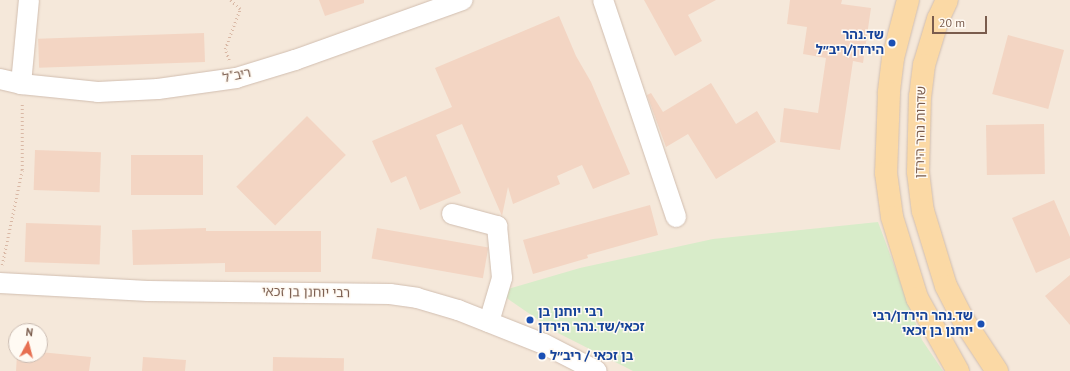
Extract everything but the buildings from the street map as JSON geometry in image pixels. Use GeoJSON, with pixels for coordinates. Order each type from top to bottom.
{"type":"FeatureCollection","features":[{"type":"Feature","properties":{"kind":"main road"},"geometry":{"type":"LineString","coordinates":[[908,0],[893,58],[889,94],[886,173],[891,210],[904,260],[917,298],[937,337],[958,371]]}},
{"type":"Feature","properties":{"kind":"main road","name":"שדרות נהר הירדן"},"geometry":{"type":"LineString","coordinates":[[947,0],[938,19],[924,65],[921,88],[918,172],[922,205],[946,286],[964,321],[997,371]]}},
{"type":"Feature","properties":{"kind":"street"},"geometry":{"type":"LineString","coordinates":[[21,84],[29,0]]}},
{"type":"Feature","properties":{"kind":"street","name":"ריב\"ל"},"geometry":{"type":"LineString","coordinates":[[0,79],[21,84],[98,92],[158,89],[236,78],[295,60],[463,0]]}},
{"type":"Feature","properties":{"kind":"street"},"geometry":{"type":"LineString","coordinates":[[603,0],[676,217]]}},
{"type":"Feature","properties":{"kind":"street"},"geometry":{"type":"LineString","coordinates":[[452,214],[497,226],[502,278],[489,322]]}},
{"type":"Feature","properties":{"kind":"street","name":"רבי יוחנן בן זכאי"},"geometry":{"type":"LineString","coordinates":[[0,283],[148,291],[390,294],[417,298],[489,322],[544,344],[597,371]]}},
{"type":"Feature","properties":{"kind":"path"},"geometry":{"type":"LineString","coordinates":[[230,0],[240,9],[225,49],[236,78]]}},
{"type":"Feature","properties":{"kind":"path"},"geometry":{"type":"LineString","coordinates":[[0,274],[22,170],[21,84]]}},
{"type":"Feature","properties":{"kind":"shaded area"},"geometry":{"type":"Polygon","coordinates":[[[0,0],[1070,0],[1070,371],[0,371],[0,0]]]}},
{"type":"Feature","properties":{"kind":"green space"},"geometry":{"type":"Polygon","coordinates":[[[878,222],[922,340],[943,371],[633,371],[556,332],[498,292],[580,268],[713,239],[878,222]]]}},
{"type":"Feature","properties":{"kind":"place","name":"שד.נהר הירדן/ריב״ל"},"geometry":{"type":"Point","coordinates":[892,43]}},
{"type":"Feature","properties":{"kind":"place","name":"רבי יוחנן בן זכאי/שד.נהר הירדן"},"geometry":{"type":"Point","coordinates":[530,320]}},
{"type":"Feature","properties":{"kind":"place","name":"שד.נהר הירדן/רבי יוחנן בן זכאי"},"geometry":{"type":"Point","coordinates":[981,324]}},
{"type":"Feature","properties":{"kind":"place","name":"בן זכאי / ריב״ל"},"geometry":{"type":"Point","coordinates":[542,356]}}]}
